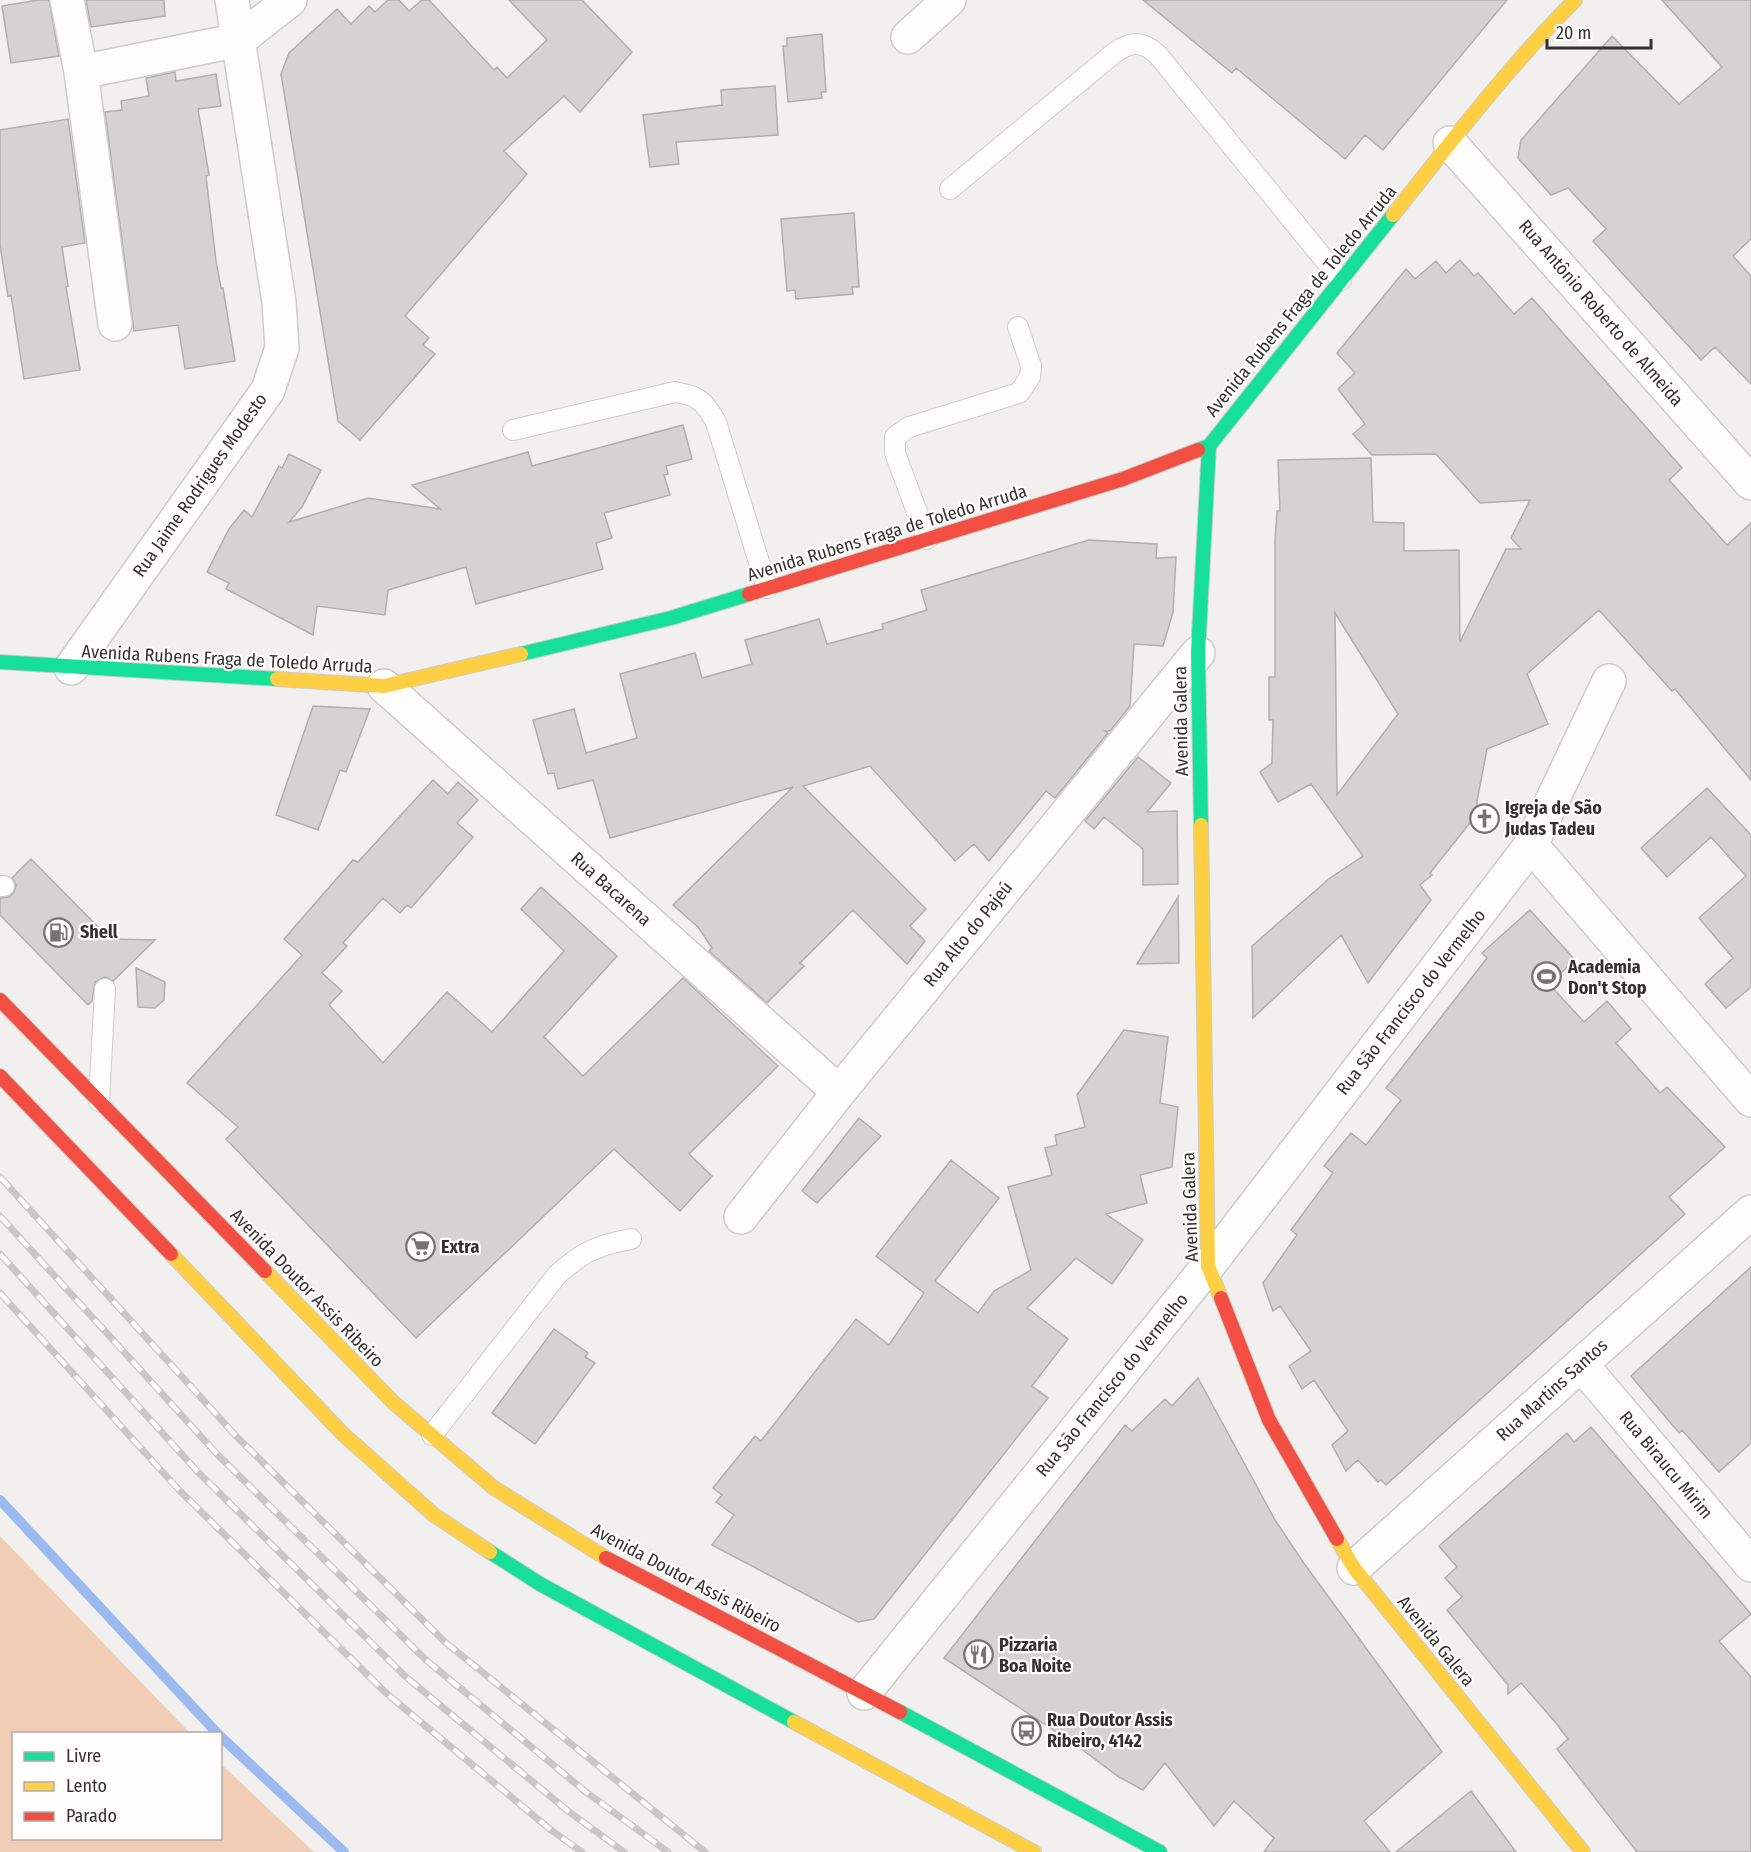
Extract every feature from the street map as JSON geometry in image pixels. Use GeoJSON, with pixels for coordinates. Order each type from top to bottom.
{"type":"FeatureCollection","features":[{"type":"Feature","properties":{"kind":"street"},"geometry":{"type":"LineString","coordinates":[[67,0],[81,72],[115,324]]}},
{"type":"Feature","properties":{"kind":"street","name":"Rua Jaime Rodrigues Modesto"},"geometry":{"type":"LineString","coordinates":[[71,668],[268,390],[282,348],[279,302],[232,0]]}},
{"type":"Feature","properties":{"kind":"street"},"geometry":{"type":"LineString","coordinates":[[81,72],[239,40],[290,0]]}},
{"type":"Feature","properties":{"kind":"street"},"geometry":{"type":"LineString","coordinates":[[908,37],[950,0]]}},
{"type":"Feature","properties":{"kind":"street","name":"Avenida Rubens Fraga de Toledo Arruda"},"geometry":{"type":"LineString","coordinates":[[0,662],[384,686],[671,618],[1123,478],[1209,446],[1450,143],[1552,23],[1575,0]]}},
{"type":"Feature","properties":{"kind":"street","name":"Rua Antônio Roberto de Almeida"},"geometry":{"type":"LineString","coordinates":[[1450,143],[1751,483]]}},
{"type":"Feature","properties":{"kind":"street","name":"Avenida Galera"},"geometry":{"type":"LineString","coordinates":[[1209,446],[1198,653],[1208,1266],[1269,1420],[1354,1568],[1582,1852]]}},
{"type":"Feature","properties":{"kind":"street","name":"Rua Alto do Pajeú"},"geometry":{"type":"LineString","coordinates":[[741,1217],[839,1092],[1198,653]]}},
{"type":"Feature","properties":{"kind":"street","name":"Rua São Francisco do Vermelho"},"geometry":{"type":"LineString","coordinates":[[864,1693],[1208,1266],[1531,845],[1609,681]]}},
{"type":"Feature","properties":{"kind":"street","name":"Rua Bacarena"},"geometry":{"type":"LineString","coordinates":[[384,686],[839,1092]]}},
{"type":"Feature","properties":{"kind":"street"},"geometry":{"type":"LineString","coordinates":[[1531,845],[1751,1100]]}},
{"type":"Feature","properties":{"kind":"street","name":"Avenida Doutor Assis Ribeiro"},"geometry":{"type":"LineString","coordinates":[[0,1000],[394,1403],[494,1488],[624,1569],[864,1693],[1160,1852]]}},
{"type":"Feature","properties":{"kind":"street"},"geometry":{"type":"LineString","coordinates":[[0,1076],[343,1434],[434,1515],[540,1584],[1034,1852]]}},
{"type":"Feature","properties":{"kind":"street","name":"Rua Martins Santos"},"geometry":{"type":"LineString","coordinates":[[1354,1568],[1751,1212]]}},
{"type":"Feature","properties":{"kind":"street","name":"Rua Biraucu Mirim"},"geometry":{"type":"LineString","coordinates":[[1581,1364],[1751,1565]]}},
{"type":"Feature","properties":{"kind":"lane"},"geometry":{"type":"LineString","coordinates":[[950,189],[1124,45],[1137,42],[1149,46],[1158,55],[1341,280]]}},
{"type":"Feature","properties":{"kind":"lane"},"geometry":{"type":"LineString","coordinates":[[927,539],[895,453],[895,437],[909,427],[1018,393],[1030,377],[1031,366],[1018,327]]}},
{"type":"Feature","properties":{"kind":"lane"},"geometry":{"type":"LineString","coordinates":[[513,430],[675,392],[695,396],[708,408],[716,422],[767,588]]}},
{"type":"Feature","properties":{"kind":"lane"},"geometry":{"type":"LineString","coordinates":[[99,1101],[105,989]]}},
{"type":"Feature","properties":{"kind":"lane"},"geometry":{"type":"LineString","coordinates":[[432,1435],[557,1275],[576,1257],[602,1244],[631,1239]]}},
{"type":"Feature","properties":{"kind":"shaded area"},"geometry":{"type":"Polygon","coordinates":[[[0,1536],[189,1732],[12,1732],[12,1840],[222,1840],[222,1765],[314,1852],[0,1852],[0,1536]]]}},
{"type":"Feature","properties":{"kind":"building"},"geometry":{"type":"Polygon","coordinates":[[[49,0],[59,56],[11,63],[2,6],[49,0]]]}},
{"type":"Feature","properties":{"kind":"building"},"geometry":{"type":"Polygon","coordinates":[[[86,0],[164,0],[165,16],[91,27],[86,0]]]}},
{"type":"Feature","properties":{"kind":"building"},"geometry":{"type":"Polygon","coordinates":[[[388,0],[399,0],[409,11],[422,0],[429,0],[494,70],[497,67],[507,78],[547,40],[509,0],[582,0],[632,52],[580,112],[564,96],[504,151],[527,174],[405,316],[429,338],[423,345],[435,354],[360,440],[338,421],[281,74],[289,53],[337,9],[351,24],[369,6],[375,12],[388,0]]]}},
{"type":"Feature","properties":{"kind":"building"},"geometry":{"type":"Polygon","coordinates":[[[1143,0],[1507,0],[1383,150],[1365,135],[1345,159],[1236,68],[1232,73],[1143,0]]]}},
{"type":"Feature","properties":{"kind":"building"},"geometry":{"type":"Polygon","coordinates":[[[1662,0],[1751,0],[1751,239],[1733,256],[1751,276],[1751,384],[1715,347],[1701,360],[1593,241],[1606,229],[1568,188],[1551,195],[1518,158],[1521,140],[1612,36],[1679,104],[1722,67],[1662,0]]]}},
{"type":"Feature","properties":{"kind":"building"},"geometry":{"type":"Polygon","coordinates":[[[822,34],[826,92],[821,92],[822,98],[788,102],[783,46],[787,46],[787,38],[822,34]]]}},
{"type":"Feature","properties":{"kind":"building"},"geometry":{"type":"Polygon","coordinates":[[[175,72],[176,81],[216,74],[221,106],[198,109],[209,175],[206,176],[216,261],[221,288],[223,288],[235,361],[185,369],[178,325],[134,331],[105,112],[122,110],[121,101],[149,96],[146,78],[175,72]]]}},
{"type":"Feature","properties":{"kind":"building"},"geometry":{"type":"Polygon","coordinates":[[[775,86],[778,135],[676,142],[679,164],[650,167],[643,115],[722,105],[721,90],[775,86]]]}},
{"type":"Feature","properties":{"kind":"building"},"geometry":{"type":"Polygon","coordinates":[[[68,119],[85,243],[62,247],[68,286],[66,287],[80,370],[24,379],[11,295],[8,296],[0,245],[0,130],[68,119]]]}},
{"type":"Feature","properties":{"kind":"building"},"geometry":{"type":"Polygon","coordinates":[[[854,213],[859,287],[852,287],[853,294],[796,299],[795,290],[787,291],[781,219],[854,213]]]}},
{"type":"Feature","properties":{"kind":"building"},"geometry":{"type":"Polygon","coordinates":[[[1460,260],[1474,276],[1478,273],[1514,314],[1532,298],[1682,468],[1669,480],[1727,545],[1751,523],[1751,780],[1675,689],[1672,691],[1599,610],[1527,674],[1548,724],[1487,749],[1477,801],[1477,814],[1430,873],[1432,875],[1420,885],[1431,900],[1368,983],[1341,935],[1253,1018],[1252,946],[1330,878],[1363,856],[1311,784],[1278,802],[1260,772],[1272,763],[1273,720],[1269,720],[1269,677],[1275,677],[1275,540],[1277,511],[1280,511],[1278,460],[1371,458],[1373,522],[1404,523],[1404,551],[1459,550],[1460,642],[1506,549],[1521,549],[1511,538],[1530,500],[1480,503],[1436,454],[1372,455],[1353,434],[1365,424],[1338,389],[1355,373],[1337,353],[1406,269],[1415,279],[1436,261],[1446,273],[1460,260]],[[1335,613],[1337,795],[1398,714],[1335,613]]]}},
{"type":"Feature","properties":{"kind":"building"},"geometry":{"type":"Polygon","coordinates":[[[683,425],[692,459],[666,466],[668,474],[664,475],[670,495],[604,513],[612,538],[596,543],[603,569],[476,604],[466,567],[388,590],[385,615],[317,606],[313,635],[226,589],[229,583],[207,572],[229,529],[244,510],[252,517],[279,466],[282,468],[289,454],[321,470],[302,507],[289,522],[368,498],[440,509],[412,485],[528,452],[532,466],[683,425]]]}},
{"type":"Feature","properties":{"kind":"building"},"geometry":{"type":"Polygon","coordinates":[[[1089,540],[1157,544],[1156,558],[1176,557],[1173,612],[1163,646],[1134,644],[1130,706],[1110,731],[1105,731],[1108,733],[1055,798],[1046,791],[989,861],[974,844],[955,861],[870,766],[803,786],[926,909],[910,926],[925,941],[907,964],[853,910],[800,963],[804,966],[767,1003],[709,951],[712,948],[698,927],[673,905],[793,787],[610,838],[593,780],[558,789],[554,773],[548,774],[533,720],[574,709],[586,753],[637,738],[620,674],[695,653],[702,678],[752,664],[745,640],[819,619],[827,644],[883,629],[882,624],[927,610],[921,590],[1089,540]]]}},
{"type":"Feature","properties":{"kind":"building"},"geometry":{"type":"Polygon","coordinates":[[[313,706],[370,709],[346,772],[340,770],[318,830],[276,815],[313,706]]]}},
{"type":"Feature","properties":{"kind":"building"},"geometry":{"type":"Polygon","coordinates":[[[1138,757],[1171,783],[1147,812],[1177,811],[1178,884],[1143,885],[1143,849],[1104,817],[1094,829],[1085,821],[1138,757]]]}},
{"type":"Feature","properties":{"kind":"building"},"geometry":{"type":"Polygon","coordinates":[[[433,780],[448,794],[458,782],[478,800],[457,823],[473,837],[411,908],[407,905],[400,913],[383,898],[343,943],[347,946],[322,973],[342,991],[329,1005],[383,1063],[447,992],[492,1032],[564,951],[521,909],[541,887],[617,956],[544,1037],[583,1076],[683,978],[778,1066],[689,1154],[712,1176],[680,1211],[614,1149],[416,1338],[226,1139],[238,1127],[187,1083],[302,955],[284,939],[353,860],[358,862],[433,780]]]}},
{"type":"Feature","properties":{"kind":"building"},"geometry":{"type":"Polygon","coordinates":[[[1707,788],[1751,835],[1751,987],[1726,1008],[1705,984],[1733,958],[1699,918],[1746,876],[1711,837],[1667,877],[1641,848],[1707,788]]]}},
{"type":"Feature","properties":{"kind":"building","name":"Shell"},"geometry":{"type":"Polygon","coordinates":[[[31,859],[110,939],[155,940],[113,981],[105,977],[95,982],[92,1001],[88,1005],[0,915],[0,898],[9,897],[14,892],[16,885],[12,878],[31,859]]]}},
{"type":"Feature","properties":{"kind":"building"},"geometry":{"type":"Polygon","coordinates":[[[1178,897],[1179,963],[1137,964],[1178,897]]]}},
{"type":"Feature","properties":{"kind":"building"},"geometry":{"type":"Polygon","coordinates":[[[1530,910],[1575,960],[1549,984],[1584,1022],[1607,1001],[1631,1029],[1616,1043],[1660,1093],[1667,1087],[1725,1147],[1669,1197],[1685,1214],[1386,1485],[1381,1480],[1378,1482],[1358,1460],[1346,1471],[1332,1445],[1348,1431],[1314,1380],[1302,1389],[1289,1366],[1311,1351],[1280,1306],[1273,1311],[1263,1283],[1297,1235],[1291,1230],[1333,1173],[1324,1166],[1351,1133],[1366,1145],[1401,1100],[1386,1088],[1487,958],[1482,953],[1530,910]]]}},
{"type":"Feature","properties":{"kind":"building"},"geometry":{"type":"Polygon","coordinates":[[[136,968],[165,982],[164,1000],[155,1008],[138,1007],[136,968]]]}},
{"type":"Feature","properties":{"kind":"building"},"geometry":{"type":"Polygon","coordinates":[[[1124,1030],[1168,1037],[1160,1103],[1178,1107],[1172,1167],[1140,1175],[1147,1203],[1106,1214],[1143,1240],[1112,1284],[1076,1258],[1027,1308],[1068,1339],[1032,1386],[1048,1398],[874,1619],[858,1622],[712,1545],[734,1515],[716,1502],[722,1495],[713,1488],[755,1436],[761,1441],[856,1319],[889,1345],[924,1293],[876,1256],[951,1160],[999,1198],[935,1281],[978,1313],[994,1291],[1031,1270],[1008,1187],[1052,1175],[1045,1148],[1057,1145],[1055,1135],[1085,1127],[1077,1095],[1124,1030]]]}},
{"type":"Feature","properties":{"kind":"building"},"geometry":{"type":"Polygon","coordinates":[[[859,1118],[881,1136],[817,1203],[802,1191],[859,1118]]]}},
{"type":"Feature","properties":{"kind":"building"},"geometry":{"type":"Polygon","coordinates":[[[1751,1267],[1751,1443],[1719,1472],[1682,1430],[1679,1433],[1631,1376],[1751,1267]]]}},
{"type":"Feature","properties":{"kind":"building"},"geometry":{"type":"Polygon","coordinates":[[[554,1329],[588,1353],[585,1357],[595,1363],[535,1444],[492,1413],[554,1329]]]}},
{"type":"Feature","properties":{"kind":"building"},"geometry":{"type":"Polygon","coordinates":[[[1198,1378],[1275,1520],[1303,1562],[1442,1752],[1364,1821],[1390,1852],[1264,1852],[1274,1838],[1234,1801],[1214,1826],[1165,1763],[1143,1790],[1119,1777],[1076,1745],[944,1658],[1125,1425],[1132,1431],[1165,1399],[1172,1406],[1198,1378]]]}},
{"type":"Feature","properties":{"kind":"building"},"geometry":{"type":"Polygon","coordinates":[[[1591,1427],[1751,1614],[1719,1641],[1751,1677],[1751,1852],[1637,1852],[1557,1749],[1568,1739],[1556,1723],[1521,1683],[1508,1694],[1508,1685],[1447,1610],[1462,1597],[1445,1578],[1457,1567],[1439,1546],[1567,1433],[1574,1442],[1591,1427]]]}},
{"type":"Feature","properties":{"kind":"building"},"geometry":{"type":"Polygon","coordinates":[[[1471,1791],[1516,1852],[1396,1852],[1471,1791]]]}},
{"type":"Feature","properties":{"kind":"waterway"},"geometry":{"type":"LineString","coordinates":[[0,1500],[216,1732]]}},
{"type":"Feature","properties":{"kind":"waterway"},"geometry":{"type":"LineString","coordinates":[[222,1738],[344,1852]]}},
{"type":"Feature","properties":{"kind":"railway"},"geometry":{"type":"LineString","coordinates":[[0,1177],[236,1436],[445,1642],[705,1852]]}},
{"type":"Feature","properties":{"kind":"railway"},"geometry":{"type":"LineString","coordinates":[[0,1216],[217,1454],[426,1660],[586,1792],[668,1852]]}},
{"type":"Feature","properties":{"kind":"railway"},"geometry":{"type":"LineString","coordinates":[[0,1254],[197,1471],[406,1677],[568,1811],[624,1852]]}},
{"type":"Feature","properties":{"kind":"railway"},"geometry":{"type":"LineString","coordinates":[[0,1293],[178,1489],[387,1694],[551,1830],[582,1852]]}},
{"type":"Feature","properties":{"kind":"traffic: fast"},"geometry":{"type":"LineString","coordinates":[[1198,450],[1209,446],[1393,215]]}},
{"type":"Feature","properties":{"kind":"traffic: fast"},"geometry":{"type":"LineString","coordinates":[[1201,825],[1198,653],[1209,446]]}},
{"type":"Feature","properties":{"kind":"traffic: fast"},"geometry":{"type":"LineString","coordinates":[[521,654],[671,618],[749,594]]}},
{"type":"Feature","properties":{"kind":"traffic: fast"},"geometry":{"type":"LineString","coordinates":[[0,662],[277,679]]}},
{"type":"Feature","properties":{"kind":"traffic: fast"},"geometry":{"type":"LineString","coordinates":[[490,1552],[540,1584],[794,1722]]}},
{"type":"Feature","properties":{"kind":"traffic: fast"},"geometry":{"type":"LineString","coordinates":[[900,1712],[1160,1852]]}},
{"type":"Feature","properties":{"kind":"traffic: slow"},"geometry":{"type":"LineString","coordinates":[[1393,215],[1504,78],[1575,0]]}},
{"type":"Feature","properties":{"kind":"traffic: slow"},"geometry":{"type":"LineString","coordinates":[[277,679],[384,686],[521,654]]}},
{"type":"Feature","properties":{"kind":"traffic: slow"},"geometry":{"type":"LineString","coordinates":[[1201,825],[1208,1266],[1221,1298]]}},
{"type":"Feature","properties":{"kind":"traffic: slow"},"geometry":{"type":"LineString","coordinates":[[171,1254],[343,1434],[434,1515],[490,1552]]}},
{"type":"Feature","properties":{"kind":"traffic: slow"},"geometry":{"type":"LineString","coordinates":[[265,1271],[394,1403],[494,1488],[606,1558]]}},
{"type":"Feature","properties":{"kind":"traffic: slow"},"geometry":{"type":"LineString","coordinates":[[1337,1539],[1354,1568],[1583,1852]]}},
{"type":"Feature","properties":{"kind":"traffic: slow"},"geometry":{"type":"LineString","coordinates":[[794,1722],[1034,1852]]}},
{"type":"Feature","properties":{"kind":"traffic: jam"},"geometry":{"type":"LineString","coordinates":[[749,594],[1123,479],[1198,450]]}},
{"type":"Feature","properties":{"kind":"traffic: jam"},"geometry":{"type":"LineString","coordinates":[[0,1000],[265,1271]]}},
{"type":"Feature","properties":{"kind":"traffic: jam"},"geometry":{"type":"LineString","coordinates":[[0,1076],[171,1254]]}},
{"type":"Feature","properties":{"kind":"traffic: jam"},"geometry":{"type":"LineString","coordinates":[[1221,1298],[1269,1420],[1337,1539]]}},
{"type":"Feature","properties":{"kind":"traffic: jam"},"geometry":{"type":"LineString","coordinates":[[606,1558],[900,1712]]}},
{"type":"Feature","properties":{"kind":"place","name":"Igreja de São Judas Tadeu"},"geometry":{"type":"Point","coordinates":[1484,818]}},
{"type":"Feature","properties":{"kind":"place","name":"Shell"},"geometry":{"type":"Point","coordinates":[59,932]}},
{"type":"Feature","properties":{"kind":"place","name":"Academia Don't Stop"},"geometry":{"type":"Point","coordinates":[1547,977]}},
{"type":"Feature","properties":{"kind":"place","name":"Extra"},"geometry":{"type":"Point","coordinates":[420,1247]}},
{"type":"Feature","properties":{"kind":"place","name":"Pizzaria Boa Noite"},"geometry":{"type":"Point","coordinates":[978,1655]}},
{"type":"Feature","properties":{"kind":"place","name":"Rua Doutor Assis Ribeiro, 4142"},"geometry":{"type":"Point","coordinates":[1026,1730]}}]}
